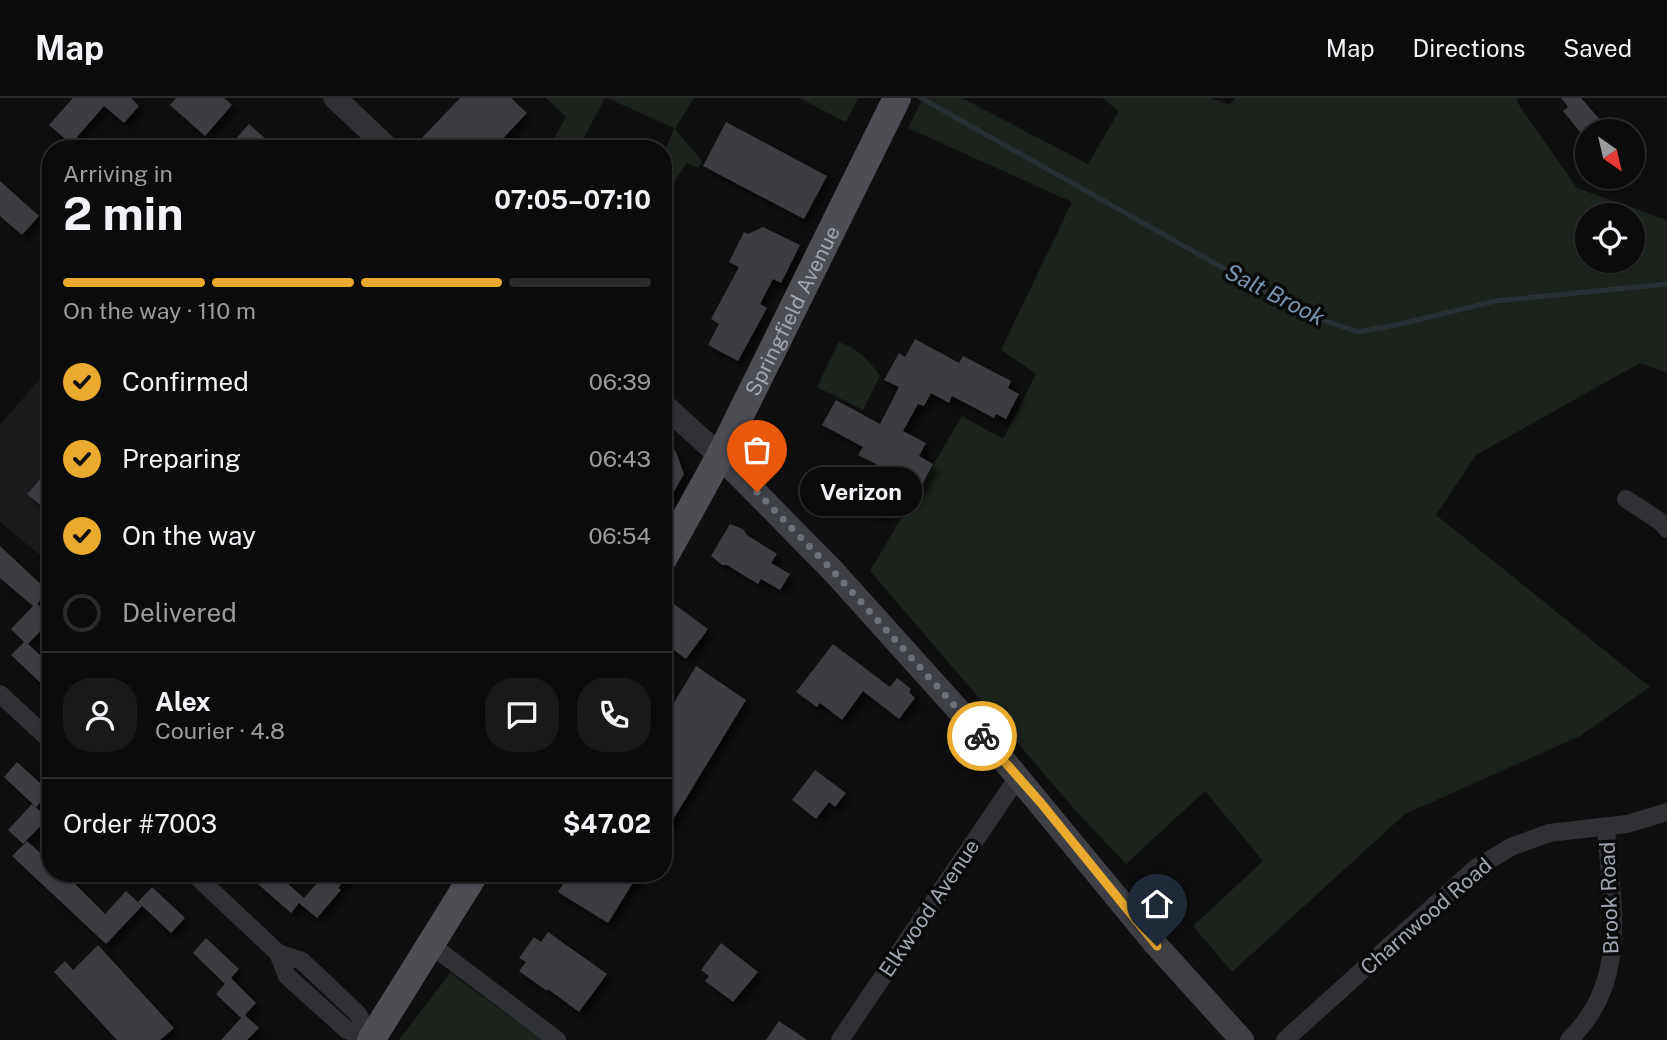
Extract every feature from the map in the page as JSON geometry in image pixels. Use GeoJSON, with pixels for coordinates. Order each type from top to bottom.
{"type":"FeatureCollection","features":[{"type":"Feature","properties":{"kind":"main road","name":"Springfield Avenue"},"geometry":{"type":"LineString","coordinates":[[672,543],[720,456],[894,104]]}},
{"type":"Feature","properties":{"kind":"main road"},"geometry":{"type":"LineString","coordinates":[[720,456],[834,572],[1018,777],[1157,946],[1238,1039]]}},
{"type":"Feature","properties":{"kind":"main road"},"geometry":{"type":"LineString","coordinates":[[371,1040],[470,882]]}},
{"type":"Feature","properties":{"kind":"street"},"geometry":{"type":"LineString","coordinates":[[335,98],[380,140]]}},
{"type":"Feature","properties":{"kind":"street"},"geometry":{"type":"LineString","coordinates":[[672,412],[720,456]]}},
{"type":"Feature","properties":{"kind":"street"},"geometry":{"type":"LineString","coordinates":[[1626,499],[1661,522],[1667,529]]}},
{"type":"Feature","properties":{"kind":"street"},"geometry":{"type":"LineString","coordinates":[[0,694],[42,733]]}},
{"type":"Feature","properties":{"kind":"street","name":"Elkwood Avenue"},"geometry":{"type":"LineString","coordinates":[[840,1040],[1018,777]]}},
{"type":"Feature","properties":{"kind":"street","name":"Charnwood Road"},"geometry":{"type":"LineString","coordinates":[[1285,1040],[1476,868],[1493,856],[1549,833],[1569,829],[1606,828],[1667,812]]}},
{"type":"Feature","properties":{"kind":"street","name":"Brook Road"},"geometry":{"type":"LineString","coordinates":[[1569,1040],[1596,1006],[1611,967],[1614,939],[1606,828]]}},
{"type":"Feature","properties":{"kind":"street"},"geometry":{"type":"LineString","coordinates":[[203,882],[278,953],[287,976],[347,1030],[371,1040]]}},
{"type":"Feature","properties":{"kind":"street"},"geometry":{"type":"LineString","coordinates":[[431,945],[556,1040]]}},
{"type":"Feature","properties":{"kind":"shaded area"},"geometry":{"type":"Polygon","coordinates":[[[546,98],[605,98],[583,140],[553,140],[566,117],[546,98]]]}},
{"type":"Feature","properties":{"kind":"shaded area"},"geometry":{"type":"Polygon","coordinates":[[[607,98],[694,98],[675,129],[702,161],[698,168],[687,163],[674,182],[672,140],[669,140],[674,128],[607,98]]]}},
{"type":"Feature","properties":{"kind":"shaded area"},"geometry":{"type":"Polygon","coordinates":[[[799,98],[858,98],[846,122],[799,98]]]}},
{"type":"Feature","properties":{"kind":"shaded area"},"geometry":{"type":"Polygon","coordinates":[[[923,98],[962,98],[1088,164],[1119,111],[1102,98],[1211,98],[1229,105],[1236,98],[1517,98],[1575,189],[1619,203],[1575,203],[1575,273],[1645,273],[1645,212],[1667,220],[1667,373],[1640,363],[1476,455],[1436,515],[1650,687],[1580,736],[1405,814],[1232,972],[1193,926],[1263,861],[1205,791],[1126,864],[1075,810],[870,571],[962,416],[1003,439],[1036,374],[1001,350],[1072,202],[908,128],[923,98]]]}},
{"type":"Feature","properties":{"kind":"shaded area"},"geometry":{"type":"Polygon","coordinates":[[[839,342],[862,355],[880,376],[863,410],[817,387],[839,342]]]}},
{"type":"Feature","properties":{"kind":"shaded area"},"geometry":{"type":"Polygon","coordinates":[[[42,376],[42,557],[0,522],[0,425],[42,376]]]}},
{"type":"Feature","properties":{"kind":"shaded area"},"geometry":{"type":"Polygon","coordinates":[[[450,973],[543,1040],[399,1040],[450,973]]]}},
{"type":"Feature","properties":{"kind":"building"},"geometry":{"type":"Polygon","coordinates":[[[73,98],[131,98],[139,106],[124,123],[104,106],[74,140],[66,140],[49,125],[73,98]]]}},
{"type":"Feature","properties":{"kind":"building"},"geometry":{"type":"Polygon","coordinates":[[[176,98],[224,98],[232,105],[205,136],[170,105],[176,98]]]}},
{"type":"Feature","properties":{"kind":"building"},"geometry":{"type":"Polygon","coordinates":[[[460,98],[511,98],[527,113],[502,140],[420,140],[460,98]]]}},
{"type":"Feature","properties":{"kind":"building"},"geometry":{"type":"Polygon","coordinates":[[[1561,98],[1581,98],[1599,119],[1575,119],[1575,126],[1563,111],[1568,107],[1561,98]]]}},
{"type":"Feature","properties":{"kind":"building"},"geometry":{"type":"Polygon","coordinates":[[[726,122],[827,176],[804,219],[703,166],[726,122]]]}},
{"type":"Feature","properties":{"kind":"building"},"geometry":{"type":"Polygon","coordinates":[[[249,124],[267,140],[235,140],[249,124]]]}},
{"type":"Feature","properties":{"kind":"building"},"geometry":{"type":"Polygon","coordinates":[[[0,181],[39,216],[22,235],[0,216],[0,181]]]}},
{"type":"Feature","properties":{"kind":"building"},"geometry":{"type":"Polygon","coordinates":[[[763,227],[800,245],[781,283],[773,279],[760,304],[767,308],[738,361],[708,345],[719,324],[711,319],[739,267],[729,262],[744,232],[748,234],[763,227]]]}},
{"type":"Feature","properties":{"kind":"building"},"geometry":{"type":"Polygon","coordinates":[[[915,339],[959,363],[963,356],[1011,381],[1008,388],[1019,394],[1006,419],[996,414],[994,418],[952,396],[949,403],[931,393],[924,406],[918,404],[903,431],[926,443],[919,456],[933,464],[915,498],[899,489],[884,518],[855,502],[876,464],[858,455],[863,447],[822,425],[836,400],[880,424],[899,387],[884,380],[899,353],[905,357],[915,339]]]}},
{"type":"Feature","properties":{"kind":"building"},"geometry":{"type":"Polygon","coordinates":[[[672,448],[676,452],[684,474],[672,495],[672,448]]]}},
{"type":"Feature","properties":{"kind":"building"},"geometry":{"type":"Polygon","coordinates":[[[42,477],[42,506],[27,494],[42,477]]]}},
{"type":"Feature","properties":{"kind":"building"},"geometry":{"type":"Polygon","coordinates":[[[730,524],[743,529],[747,535],[777,554],[771,563],[790,574],[780,590],[761,579],[758,584],[727,565],[722,565],[711,556],[730,524]]]}},
{"type":"Feature","properties":{"kind":"building"},"geometry":{"type":"Polygon","coordinates":[[[0,546],[42,585],[42,598],[37,604],[42,609],[42,629],[28,644],[42,657],[42,684],[11,655],[24,642],[11,629],[33,606],[0,578],[0,546]]]}},
{"type":"Feature","properties":{"kind":"building"},"geometry":{"type":"Polygon","coordinates":[[[674,604],[708,629],[686,659],[672,649],[674,604]]]}},
{"type":"Feature","properties":{"kind":"building"},"geometry":{"type":"Polygon","coordinates":[[[833,644],[890,687],[897,678],[911,689],[909,692],[915,698],[899,719],[863,691],[842,720],[820,703],[817,707],[796,692],[833,644]]]}},
{"type":"Feature","properties":{"kind":"building"},"geometry":{"type":"Polygon","coordinates":[[[696,666],[746,700],[672,821],[672,706],[696,666]]]}},
{"type":"Feature","properties":{"kind":"building"},"geometry":{"type":"Polygon","coordinates":[[[17,762],[42,785],[42,801],[36,807],[4,777],[17,762]]]}},
{"type":"Feature","properties":{"kind":"building"},"geometry":{"type":"Polygon","coordinates":[[[815,770],[846,793],[835,807],[829,802],[816,819],[792,800],[815,770]]]}},
{"type":"Feature","properties":{"kind":"building"},"geometry":{"type":"Polygon","coordinates":[[[32,804],[42,813],[42,824],[23,844],[8,830],[32,804]]]}},
{"type":"Feature","properties":{"kind":"building"},"geometry":{"type":"Polygon","coordinates":[[[27,841],[42,855],[42,882],[73,882],[105,914],[126,891],[142,906],[106,944],[12,856],[27,841]]]}},
{"type":"Feature","properties":{"kind":"building"},"geometry":{"type":"Polygon","coordinates":[[[286,882],[304,898],[318,882],[343,882],[338,888],[341,890],[317,918],[299,903],[291,913],[258,884],[286,882]]]}},
{"type":"Feature","properties":{"kind":"building"},"geometry":{"type":"Polygon","coordinates":[[[564,882],[633,882],[608,923],[558,892],[564,882]]]}},
{"type":"Feature","properties":{"kind":"building"},"geometry":{"type":"Polygon","coordinates":[[[152,887],[185,918],[171,933],[138,902],[152,887]]]}},
{"type":"Feature","properties":{"kind":"building"},"geometry":{"type":"Polygon","coordinates":[[[548,932],[607,974],[579,1012],[519,971],[526,962],[519,958],[534,937],[541,942],[548,932]]]}},
{"type":"Feature","properties":{"kind":"building"},"geometry":{"type":"Polygon","coordinates":[[[206,938],[239,969],[231,978],[256,1003],[243,1017],[245,1015],[259,1028],[247,1040],[221,1040],[241,1018],[216,994],[225,984],[193,953],[206,938]]]}},
{"type":"Feature","properties":{"kind":"building"},"geometry":{"type":"Polygon","coordinates":[[[721,943],[758,972],[733,1002],[705,981],[709,976],[701,970],[721,943]]]}},
{"type":"Feature","properties":{"kind":"building"},"geometry":{"type":"Polygon","coordinates":[[[98,945],[174,1028],[160,1040],[117,1040],[54,972],[65,961],[73,970],[98,945]]]}},
{"type":"Feature","properties":{"kind":"building"},"geometry":{"type":"Polygon","coordinates":[[[779,1021],[807,1040],[766,1040],[779,1021]]]}},
{"type":"Feature","properties":{"kind":"waterway","name":"Salt Brook"},"geometry":{"type":"LineString","coordinates":[[921,98],[1303,313],[1358,332],[1495,301],[1667,284]]}},
{"type":"Feature","properties":{"kind":"way so far"},"geometry":{"type":"LineString","coordinates":[[757,492],[834,572],[982,736]]}},
{"type":"Feature","properties":{"kind":"place","name":"Verizon"},"geometry":{"type":"Point","coordinates":[757,492]}},
{"type":"Feature","properties":{"kind":"route"},"geometry":{"type":"LineString","coordinates":[[982,736],[1041,803],[1157,946]]}}]}
